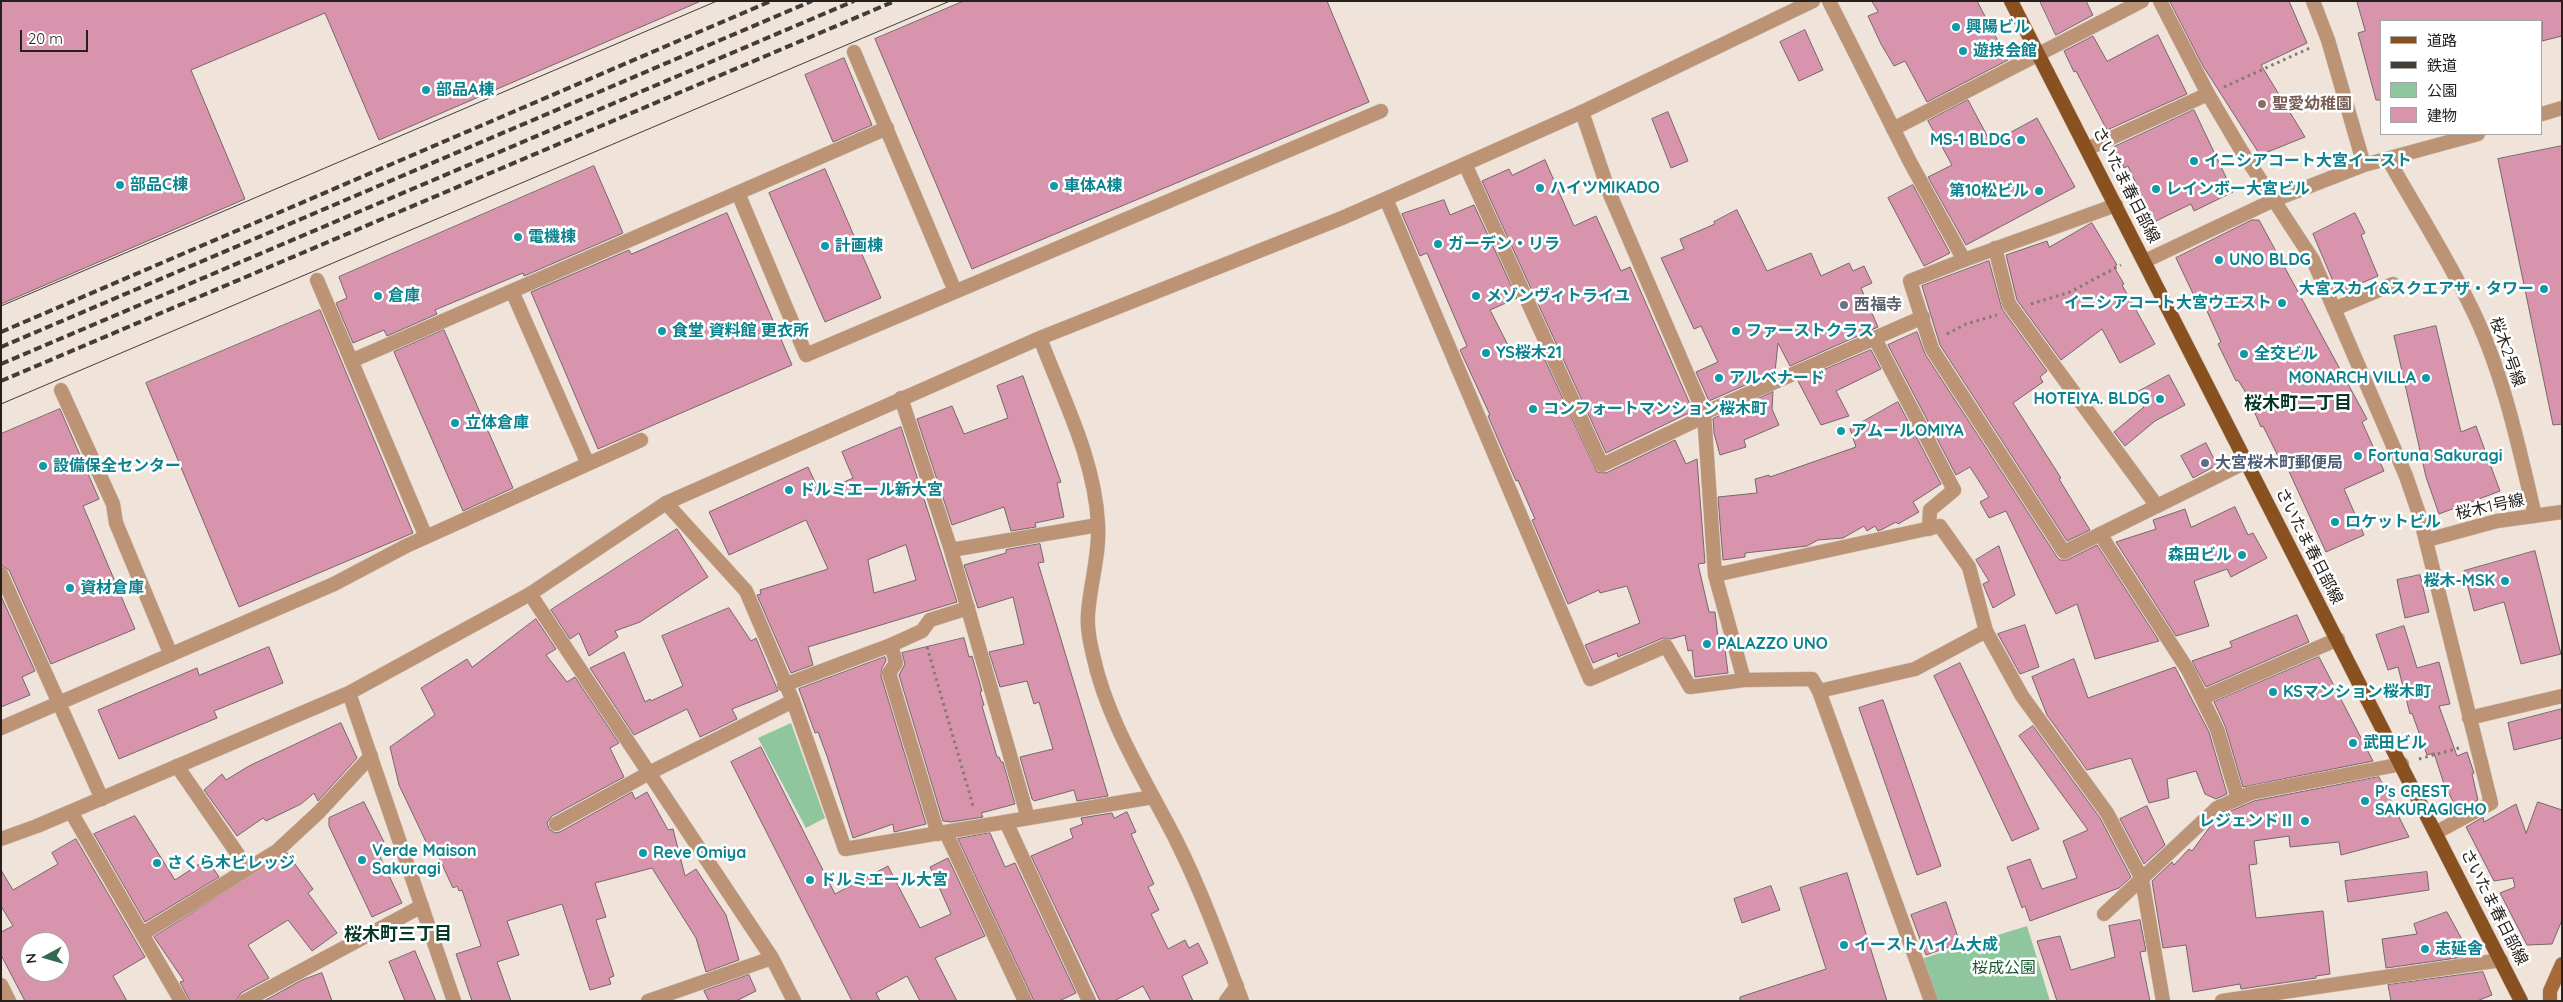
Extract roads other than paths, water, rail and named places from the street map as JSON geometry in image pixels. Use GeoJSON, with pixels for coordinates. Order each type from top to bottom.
{"type":"FeatureCollection","features":[{"type":"Feature","properties":{"kind":"main road","name":"さいたま春日部線"},"geometry":{"type":"LineString","coordinates":[[2011,1],[2437,832],[2521,1001]]}},
{"type":"Feature","properties":{"kind":"main road"},"geometry":{"type":"LineString","coordinates":[[2550,1001],[2550,991],[2562,964]]}},
{"type":"Feature","properties":{"kind":"street"},"geometry":{"type":"LineString","coordinates":[[1,839],[71,812],[350,693],[530,594],[666,503],[1040,338],[1386,198],[1465,164],[1582,112],[1813,1]]}},
{"type":"Feature","properties":{"kind":"street"},"geometry":{"type":"LineString","coordinates":[[1829,1],[1893,129],[1964,260]]}},
{"type":"Feature","properties":{"kind":"street"},"geometry":{"type":"LineString","coordinates":[[1893,129],[2142,1]]}},
{"type":"Feature","properties":{"kind":"street"},"geometry":{"type":"LineString","coordinates":[[2160,1],[2208,94],[2313,260],[2406,476],[2427,540],[2490,802],[2437,832]]}},
{"type":"Feature","properties":{"kind":"street"},"geometry":{"type":"LineString","coordinates":[[2313,1],[2328,40],[2364,166]]}},
{"type":"Feature","properties":{"kind":"street"},"geometry":{"type":"LineString","coordinates":[[854,52],[955,291]]}},
{"type":"Feature","properties":{"kind":"street"},"geometry":{"type":"LineString","coordinates":[[2087,148],[2208,94]]}},
{"type":"Feature","properties":{"kind":"street"},"geometry":{"type":"LineString","coordinates":[[2543,114],[2562,108]]}},
{"type":"Feature","properties":{"kind":"street"},"geometry":{"type":"LineString","coordinates":[[738,193],[806,355],[1381,111]]}},
{"type":"Feature","properties":{"kind":"street"},"geometry":{"type":"LineString","coordinates":[[1582,112],[1609,192],[1704,413],[1715,575],[1744,680]]}},
{"type":"Feature","properties":{"kind":"street"},"geometry":{"type":"LineString","coordinates":[[351,361],[887,128]]}},
{"type":"Feature","properties":{"kind":"street"},"geometry":{"type":"LineString","coordinates":[[2144,261],[2274,200],[2364,166],[2474,135]]}},
{"type":"Feature","properties":{"kind":"street","name":"桜木2号線"},"geometry":{"type":"LineString","coordinates":[[2388,159],[2471,306],[2498,375],[2515,431],[2536,516]]}},
{"type":"Feature","properties":{"kind":"street"},"geometry":{"type":"LineString","coordinates":[[1465,164],[1602,465],[1674,432],[1695,421],[1704,413],[1923,317]]}},
{"type":"Feature","properties":{"kind":"street"},"geometry":{"type":"LineString","coordinates":[[1386,198],[1590,679],[1666,646],[1690,687],[1744,680],[1812,679],[1819,691],[1931,1001]]}},
{"type":"Feature","properties":{"kind":"street"},"geometry":{"type":"LineString","coordinates":[[2116,205],[1995,248],[1910,281],[1932,349],[2064,552],[2246,462]]}},
{"type":"Feature","properties":{"kind":"street"},"geometry":{"type":"LineString","coordinates":[[1995,248],[2009,304],[2158,506]]}},
{"type":"Feature","properties":{"kind":"street"},"geometry":{"type":"LineString","coordinates":[[316,280],[426,537]]}},
{"type":"Feature","properties":{"kind":"street"},"geometry":{"type":"LineString","coordinates":[[2334,308],[2393,284]]}},
{"type":"Feature","properties":{"kind":"street"},"geometry":{"type":"LineString","coordinates":[[512,291],[588,464]]}},
{"type":"Feature","properties":{"kind":"street"},"geometry":{"type":"LineString","coordinates":[[1040,338],[1088,464],[1098,525],[1087,616],[1092,654],[1102,688],[1153,797],[1177,841],[1211,917],[1242,1001]]}},
{"type":"Feature","properties":{"kind":"street"},"geometry":{"type":"LineString","coordinates":[[1875,339],[1954,490],[1930,510],[1929,529]]}},
{"type":"Feature","properties":{"kind":"street"},"geometry":{"type":"LineString","coordinates":[[61,390],[113,504],[116,523],[171,655]]}},
{"type":"Feature","properties":{"kind":"street"},"geometry":{"type":"LineString","coordinates":[[901,398],[951,550],[1028,818]]}},
{"type":"Feature","properties":{"kind":"street"},"geometry":{"type":"LineString","coordinates":[[1,728],[334,584],[426,537],[641,440]]}},
{"type":"Feature","properties":{"kind":"street"},"geometry":{"type":"LineString","coordinates":[[666,503],[746,592],[792,701],[845,849],[1153,797]]}},
{"type":"Feature","properties":{"kind":"street","name":"桜木1号線"},"geometry":{"type":"LineString","coordinates":[[2427,540],[2497,521],[2562,512]]}},
{"type":"Feature","properties":{"kind":"street"},"geometry":{"type":"LineString","coordinates":[[951,550],[1098,525]]}},
{"type":"Feature","properties":{"kind":"street"},"geometry":{"type":"LineString","coordinates":[[1715,575],[1940,526],[1969,567],[1986,631],[2022,696],[2107,813],[2142,879],[2163,1001]]}},
{"type":"Feature","properties":{"kind":"street"},"geometry":{"type":"LineString","coordinates":[[2100,534],[2188,670],[2217,729],[2238,799]]}},
{"type":"Feature","properties":{"kind":"street"},"geometry":{"type":"LineString","coordinates":[[1,574],[102,798]]}},
{"type":"Feature","properties":{"kind":"street"},"geometry":{"type":"LineString","coordinates":[[530,594],[772,958],[794,1001]]}},
{"type":"Feature","properties":{"kind":"street"},"geometry":{"type":"LineString","coordinates":[[784,685],[892,645],[922,631],[930,620],[968,608]]}},
{"type":"Feature","properties":{"kind":"street"},"geometry":{"type":"LineString","coordinates":[[1819,691],[1915,669],[1986,631]]}},
{"type":"Feature","properties":{"kind":"street"},"geometry":{"type":"LineString","coordinates":[[2202,698],[2338,639]]}},
{"type":"Feature","properties":{"kind":"street"},"geometry":{"type":"LineString","coordinates":[[892,645],[896,663],[889,673],[942,833],[1025,1001]]}},
{"type":"Feature","properties":{"kind":"street"},"geometry":{"type":"LineString","coordinates":[[350,693],[454,1001]]}},
{"type":"Feature","properties":{"kind":"street"},"geometry":{"type":"LineString","coordinates":[[2469,718],[2562,696]]}},
{"type":"Feature","properties":{"kind":"street"},"geometry":{"type":"LineString","coordinates":[[556,824],[650,772],[792,701]]}},
{"type":"Feature","properties":{"kind":"street"},"geometry":{"type":"LineString","coordinates":[[142,934],[277,851],[319,812],[371,756]]}},
{"type":"Feature","properties":{"kind":"street"},"geometry":{"type":"LineString","coordinates":[[2104,914],[2218,808],[2251,793],[2402,764]]}},
{"type":"Feature","properties":{"kind":"street"},"geometry":{"type":"LineString","coordinates":[[177,766],[248,868]]}},
{"type":"Feature","properties":{"kind":"street"},"geometry":{"type":"LineString","coordinates":[[71,812],[181,1001]]}},
{"type":"Feature","properties":{"kind":"street"},"geometry":{"type":"LineString","coordinates":[[1006,822],[1088,1001]]}},
{"type":"Feature","properties":{"kind":"street"},"geometry":{"type":"LineString","coordinates":[[245,1001],[422,906]]}},
{"type":"Feature","properties":{"kind":"street"},"geometry":{"type":"LineString","coordinates":[[648,1001],[772,958]]}},
{"type":"Feature","properties":{"kind":"street"},"geometry":{"type":"LineString","coordinates":[[2222,1001],[2501,960]]}},
{"type":"Feature","properties":{"kind":"street"},"geometry":{"type":"LineString","coordinates":[[1,985],[10,1001]]}},
{"type":"Feature","properties":{"kind":"street"},"geometry":{"type":"LineString","coordinates":[[1226,1001],[1237,986]]}},
{"type":"Feature","properties":{"kind":"tram line"},"geometry":{"type":"LineString","coordinates":[[1,306],[717,1]]}},
{"type":"Feature","properties":{"kind":"tram line"},"geometry":{"type":"LineString","coordinates":[[1,404],[950,1]]}},
{"type":"Feature","properties":{"kind":"railway"},"geometry":{"type":"LineString","coordinates":[[1,332],[771,1]]}},
{"type":"Feature","properties":{"kind":"railway"},"geometry":{"type":"LineString","coordinates":[[1,347],[812,1]]}},
{"type":"Feature","properties":{"kind":"railway"},"geometry":{"type":"LineString","coordinates":[[1,364],[854,1]]}},
{"type":"Feature","properties":{"kind":"railway"},"geometry":{"type":"LineString","coordinates":[[1,381],[895,1]]}},
{"type":"Feature","properties":{"kind":"place","name":"興陽ビル"},"geometry":{"type":"Point","coordinates":[1956,27]}},
{"type":"Feature","properties":{"kind":"place","name":"遊技会館"},"geometry":{"type":"Point","coordinates":[1963,51]}},
{"type":"Feature","properties":{"kind":"place","name":"部品A棟"},"geometry":{"type":"Point","coordinates":[426,90]}},
{"type":"Feature","properties":{"kind":"place","name":"聖愛幼稚園"},"geometry":{"type":"Point","coordinates":[2262,104]}},
{"type":"Feature","properties":{"kind":"place","name":"MS-1 BLDG"},"geometry":{"type":"Point","coordinates":[2021,140]}},
{"type":"Feature","properties":{"kind":"place","name":"イニシアコート大宮イースト"},"geometry":{"type":"Point","coordinates":[2194,161]}},
{"type":"Feature","properties":{"kind":"place","name":"部品C棟"},"geometry":{"type":"Point","coordinates":[120,185]}},
{"type":"Feature","properties":{"kind":"place","name":"車体A棟"},"geometry":{"type":"Point","coordinates":[1054,186]}},
{"type":"Feature","properties":{"kind":"place","name":"ハイツMIKADO"},"geometry":{"type":"Point","coordinates":[1540,188]}},
{"type":"Feature","properties":{"kind":"place","name":"レインボー大宮ビル"},"geometry":{"type":"Point","coordinates":[2156,189]}},
{"type":"Feature","properties":{"kind":"place","name":"第10松ビル"},"geometry":{"type":"Point","coordinates":[2039,191]}},
{"type":"Feature","properties":{"kind":"place","name":"電機棟"},"geometry":{"type":"Point","coordinates":[518,237]}},
{"type":"Feature","properties":{"kind":"place","name":"ガーデン・リラ"},"geometry":{"type":"Point","coordinates":[1438,244]}},
{"type":"Feature","properties":{"kind":"place","name":"計画棟"},"geometry":{"type":"Point","coordinates":[825,246]}},
{"type":"Feature","properties":{"kind":"place","name":"UNO BLDG"},"geometry":{"type":"Point","coordinates":[2219,260]}},
{"type":"Feature","properties":{"kind":"place","name":"大宮スカイ&スクエアザ・タワー"},"geometry":{"type":"Point","coordinates":[2544,289]}},
{"type":"Feature","properties":{"kind":"place","name":"倉庫"},"geometry":{"type":"Point","coordinates":[378,296]}},
{"type":"Feature","properties":{"kind":"place","name":"メゾンヴィトライユ"},"geometry":{"type":"Point","coordinates":[1476,296]}},
{"type":"Feature","properties":{"kind":"place","name":"イニシアコート大宮ウエスト"},"geometry":{"type":"Point","coordinates":[2282,303]}},
{"type":"Feature","properties":{"kind":"place","name":"西福寺"},"geometry":{"type":"Point","coordinates":[1844,305]}},
{"type":"Feature","properties":{"kind":"place","name":"食堂 資料館 更衣所"},"geometry":{"type":"Point","coordinates":[662,331]}},
{"type":"Feature","properties":{"kind":"place","name":"ファーストクラス"},"geometry":{"type":"Point","coordinates":[1736,331]}},
{"type":"Feature","properties":{"kind":"place","name":"YS桜木21"},"geometry":{"type":"Point","coordinates":[1486,353]}},
{"type":"Feature","properties":{"kind":"place","name":"全交ビル"},"geometry":{"type":"Point","coordinates":[2244,354]}},
{"type":"Feature","properties":{"kind":"place","name":"アルベナード"},"geometry":{"type":"Point","coordinates":[1719,378]}},
{"type":"Feature","properties":{"kind":"place","name":"MONARCH VILLA"},"geometry":{"type":"Point","coordinates":[2426,378]}},
{"type":"Feature","properties":{"kind":"place","name":"HOTEIYA. BLDG"},"geometry":{"type":"Point","coordinates":[2160,399]}},
{"type":"Feature","properties":{"kind":"place","name":"コンフォートマンション桜木町"},"geometry":{"type":"Point","coordinates":[1533,409]}},
{"type":"Feature","properties":{"kind":"place","name":"立体倉庫"},"geometry":{"type":"Point","coordinates":[455,423]}},
{"type":"Feature","properties":{"kind":"place","name":"アムールOMIYA"},"geometry":{"type":"Point","coordinates":[1841,431]}},
{"type":"Feature","properties":{"kind":"place","name":"Fortuna Sakuragi"},"geometry":{"type":"Point","coordinates":[2358,456]}},
{"type":"Feature","properties":{"kind":"place","name":"大宮桜木町郵便局"},"geometry":{"type":"Point","coordinates":[2205,463]}},
{"type":"Feature","properties":{"kind":"place","name":"設備保全センター"},"geometry":{"type":"Point","coordinates":[43,466]}},
{"type":"Feature","properties":{"kind":"place","name":"ドルミエール新大宮"},"geometry":{"type":"Point","coordinates":[789,490]}},
{"type":"Feature","properties":{"kind":"place","name":"ロケットビル"},"geometry":{"type":"Point","coordinates":[2335,522]}},
{"type":"Feature","properties":{"kind":"place","name":"森田ビル"},"geometry":{"type":"Point","coordinates":[2242,555]}},
{"type":"Feature","properties":{"kind":"place","name":"桜木-MSK"},"geometry":{"type":"Point","coordinates":[2505,581]}},
{"type":"Feature","properties":{"kind":"place","name":"資材倉庫"},"geometry":{"type":"Point","coordinates":[70,588]}},
{"type":"Feature","properties":{"kind":"place","name":"PALAZZO UNO"},"geometry":{"type":"Point","coordinates":[1707,644]}},
{"type":"Feature","properties":{"kind":"place","name":"KSマンション桜木町"},"geometry":{"type":"Point","coordinates":[2273,692]}},
{"type":"Feature","properties":{"kind":"place","name":"武田ビル"},"geometry":{"type":"Point","coordinates":[2353,743]}},
{"type":"Feature","properties":{"kind":"place","name":"P's CREST SAKURAGICHO"},"geometry":{"type":"Point","coordinates":[2365,801]}},
{"type":"Feature","properties":{"kind":"place","name":"レジェンドⅡ"},"geometry":{"type":"Point","coordinates":[2305,821]}},
{"type":"Feature","properties":{"kind":"place","name":"Reve Omiya"},"geometry":{"type":"Point","coordinates":[643,853]}},
{"type":"Feature","properties":{"kind":"place","name":"Verde Maison Sakuragi"},"geometry":{"type":"Point","coordinates":[362,860]}},
{"type":"Feature","properties":{"kind":"place","name":"さくら木ビレッジ"},"geometry":{"type":"Point","coordinates":[157,863]}},
{"type":"Feature","properties":{"kind":"place","name":"ドルミエール大宮"},"geometry":{"type":"Point","coordinates":[810,880]}},
{"type":"Feature","properties":{"kind":"place","name":"イーストハイム大成"},"geometry":{"type":"Point","coordinates":[1844,945]}},
{"type":"Feature","properties":{"kind":"place","name":"志延舎"},"geometry":{"type":"Point","coordinates":[2425,949]}},
{"type":"Feature","properties":{"kind":"district","name":"桜木町二丁目"},"geometry":{"type":"Point","coordinates":[2298,404]}},
{"type":"Feature","properties":{"kind":"district","name":"桜木町三丁目"},"geometry":{"type":"Point","coordinates":[398,935]}},
{"type":"Feature","properties":{"kind":"park label","name":"桜成公園"},"geometry":{"type":"Point","coordinates":[2004,968]}}]}
